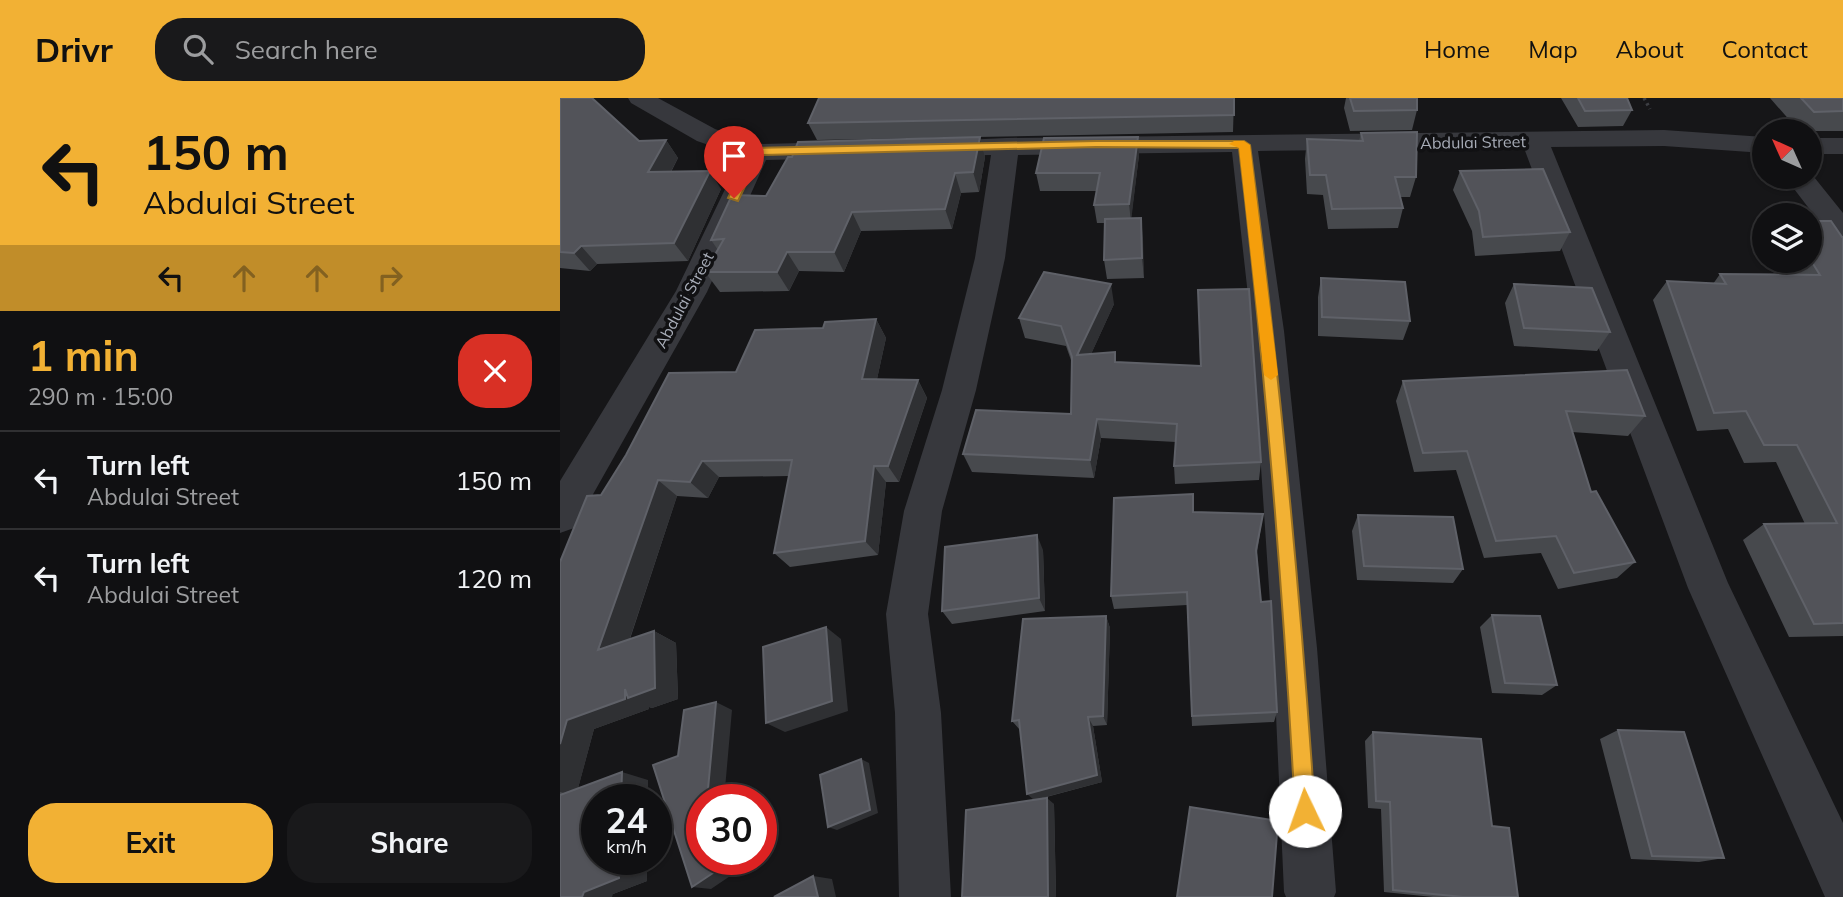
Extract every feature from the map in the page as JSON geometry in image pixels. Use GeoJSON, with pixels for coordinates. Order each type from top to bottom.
{"type":"FeatureCollection","features":[{"type":"Feature","properties":{"kind":"street"},"geometry":{"type":"LineString","coordinates":[[640,98],[706,135],[755,152],[874,149]]}},
{"type":"Feature","properties":{"kind":"street","name":"Abdulai Street"},"geometry":{"type":"LineString","coordinates":[[900,149],[1664,138],[1752,144]]}},
{"type":"Feature","properties":{"kind":"street"},"geometry":{"type":"LineString","coordinates":[[1535,141],[1709,588],[1843,878]]}},
{"type":"Feature","properties":{"kind":"street"},"geometry":{"type":"LineString","coordinates":[[1244,145],[1268,331],[1294,635],[1310,892]]}},
{"type":"Feature","properties":{"kind":"street"},"geometry":{"type":"LineString","coordinates":[[925,897],[918,713],[907,614],[923,510],[959,390],[990,258],[1006,146]]}},
{"type":"Feature","properties":{"kind":"street"},"geometry":{"type":"LineString","coordinates":[[1822,146],[1843,146]]}},
{"type":"Feature","properties":{"kind":"street","name":"Abdulai Street"},"geometry":{"type":"LineString","coordinates":[[560,516],[691,292],[755,152]]}},
{"type":"Feature","properties":{"kind":"street"},"geometry":{"type":"LineString","coordinates":[[1808,189],[1843,233]]}},
{"type":"Feature","properties":{"kind":"building"},"geometry":{"type":"Polygon","coordinates":[[[560,98],[592,98],[639,141],[666,140],[648,172],[710,171],[674,243],[581,246],[574,253],[560,252],[560,98]]]}},
{"type":"Feature","properties":{"kind":"building"},"geometry":{"type":"Polygon","coordinates":[[[819,98],[1234,98],[1234,115],[808,123],[819,98]]]}},
{"type":"Feature","properties":{"kind":"building"},"geometry":{"type":"Polygon","coordinates":[[[1350,98],[1417,98],[1417,110],[1354,111],[1350,98]]]}},
{"type":"Feature","properties":{"kind":"building"},"geometry":{"type":"Polygon","coordinates":[[[1578,98],[1627,98],[1632,110],[1585,111],[1578,98]]]}},
{"type":"Feature","properties":{"kind":"building"},"geometry":{"type":"Polygon","coordinates":[[[1801,98],[1843,98],[1843,111],[1814,112],[1801,98]]]}},
{"type":"Feature","properties":{"kind":"building"},"geometry":{"type":"Polygon","coordinates":[[[1417,132],[1416,177],[1395,177],[1403,208],[1332,209],[1326,175],[1310,175],[1307,139],[1363,141],[1361,133],[1417,132]]]}},
{"type":"Feature","properties":{"kind":"building"},"geometry":{"type":"Polygon","coordinates":[[[980,137],[973,172],[955,173],[945,209],[852,212],[834,252],[787,252],[777,272],[705,272],[724,239],[711,240],[732,195],[766,196],[788,157],[792,157],[798,142],[980,137]]]}},
{"type":"Feature","properties":{"kind":"building"},"geometry":{"type":"Polygon","coordinates":[[[1138,137],[1129,204],[1094,205],[1100,173],[1036,173],[1044,138],[1138,137]]]}},
{"type":"Feature","properties":{"kind":"building"},"geometry":{"type":"Polygon","coordinates":[[[1543,169],[1570,232],[1483,237],[1479,211],[1460,171],[1543,169]]]}},
{"type":"Feature","properties":{"kind":"building"},"geometry":{"type":"Polygon","coordinates":[[[1141,218],[1142,258],[1104,260],[1105,219],[1141,218]]]}},
{"type":"Feature","properties":{"kind":"building"},"geometry":{"type":"Polygon","coordinates":[[[1822,221],[1831,221],[1843,237],[1843,623],[1814,624],[1764,524],[1837,523],[1797,445],[1764,445],[1746,411],[1714,413],[1667,281],[1726,284],[1720,274],[1820,275],[1822,221]]]}},
{"type":"Feature","properties":{"kind":"building"},"geometry":{"type":"Polygon","coordinates":[[[1044,272],[1111,284],[1077,355],[1115,352],[1115,362],[1201,366],[1198,290],[1249,289],[1261,462],[1174,466],[1177,424],[1097,419],[1090,460],[963,454],[976,410],[1071,414],[1072,357],[1061,326],[1019,318],[1044,272]]]}},
{"type":"Feature","properties":{"kind":"building"},"geometry":{"type":"Polygon","coordinates":[[[1321,278],[1405,282],[1410,321],[1322,317],[1321,278]]]}},
{"type":"Feature","properties":{"kind":"building"},"geometry":{"type":"Polygon","coordinates":[[[1514,284],[1592,288],[1610,332],[1524,328],[1514,284]]]}},
{"type":"Feature","properties":{"kind":"building"},"geometry":{"type":"Polygon","coordinates":[[[876,319],[862,379],[918,380],[888,466],[874,466],[865,541],[774,553],[792,460],[702,461],[690,482],[658,480],[598,650],[654,631],[655,688],[628,698],[625,689],[625,699],[567,720],[560,744],[560,562],[587,496],[601,495],[626,455],[669,373],[736,372],[755,330],[823,328],[825,322],[876,319]]]}},
{"type":"Feature","properties":{"kind":"building"},"geometry":{"type":"Polygon","coordinates":[[[1627,370],[1645,416],[1566,411],[1591,492],[1596,491],[1635,562],[1574,573],[1556,536],[1496,541],[1467,451],[1423,453],[1403,381],[1627,370]]]}},
{"type":"Feature","properties":{"kind":"building"},"geometry":{"type":"Polygon","coordinates":[[[1193,494],[1193,512],[1263,514],[1256,550],[1261,602],[1271,601],[1277,712],[1192,716],[1187,592],[1111,596],[1114,498],[1193,494]]]}},
{"type":"Feature","properties":{"kind":"building"},"geometry":{"type":"Polygon","coordinates":[[[1358,515],[1453,517],[1463,569],[1364,566],[1358,515]]]}},
{"type":"Feature","properties":{"kind":"building"},"geometry":{"type":"Polygon","coordinates":[[[1037,535],[1039,598],[942,611],[945,547],[1037,535]]]}},
{"type":"Feature","properties":{"kind":"building"},"geometry":{"type":"Polygon","coordinates":[[[1492,615],[1540,616],[1557,685],[1505,683],[1492,615]]]}},
{"type":"Feature","properties":{"kind":"building"},"geometry":{"type":"Polygon","coordinates":[[[1106,616],[1103,716],[1088,717],[1097,775],[1027,794],[1019,720],[1012,721],[1023,619],[1106,616]]]}},
{"type":"Feature","properties":{"kind":"building"},"geometry":{"type":"Polygon","coordinates":[[[826,627],[832,701],[766,723],[763,647],[826,627]]]}},
{"type":"Feature","properties":{"kind":"building"},"geometry":{"type":"Polygon","coordinates":[[[716,702],[708,784],[686,784],[686,868],[672,824],[672,784],[659,784],[653,765],[678,756],[684,710],[716,702]]]}},
{"type":"Feature","properties":{"kind":"building"},"geometry":{"type":"Polygon","coordinates":[[[1618,730],[1684,732],[1724,858],[1652,856],[1618,730]]]}},
{"type":"Feature","properties":{"kind":"building"},"geometry":{"type":"Polygon","coordinates":[[[1373,732],[1481,739],[1492,826],[1509,828],[1518,897],[1463,897],[1393,890],[1390,802],[1376,801],[1373,732]]]}},
{"type":"Feature","properties":{"kind":"building"},"geometry":{"type":"Polygon","coordinates":[[[861,759],[870,810],[828,827],[820,775],[861,759]]]}},
{"type":"Feature","properties":{"kind":"building"},"geometry":{"type":"Polygon","coordinates":[[[622,772],[622,784],[590,784],[622,772]]]}},
{"type":"Feature","properties":{"kind":"building"},"geometry":{"type":"Polygon","coordinates":[[[581,787],[581,875],[619,875],[619,878],[584,892],[582,897],[560,897],[560,795],[581,787]]]}},
{"type":"Feature","properties":{"kind":"building"},"geometry":{"type":"Polygon","coordinates":[[[1047,798],[1048,897],[962,897],[966,810],[1047,798]]]}},
{"type":"Feature","properties":{"kind":"building"},"geometry":{"type":"Polygon","coordinates":[[[1190,807],[1278,821],[1272,897],[1177,897],[1190,807]]]}},
{"type":"Feature","properties":{"kind":"building"},"geometry":{"type":"Polygon","coordinates":[[[688,875],[710,875],[692,887],[688,875]]]}},
{"type":"Feature","properties":{"kind":"building"},"geometry":{"type":"Polygon","coordinates":[[[813,876],[818,897],[774,897],[813,876]]]}},
{"type":"Feature","properties":{"kind":"slow traffic"},"geometry":{"type":"LineString","coordinates":[[1234,144],[1244,145],[1268,331],[1271,375]]}},
{"type":"Feature","properties":{"kind":"route"},"geometry":{"type":"LineString","coordinates":[[734,198],[755,152],[1096,144],[1244,145],[1268,331],[1295,648],[1305,811]]}}]}
